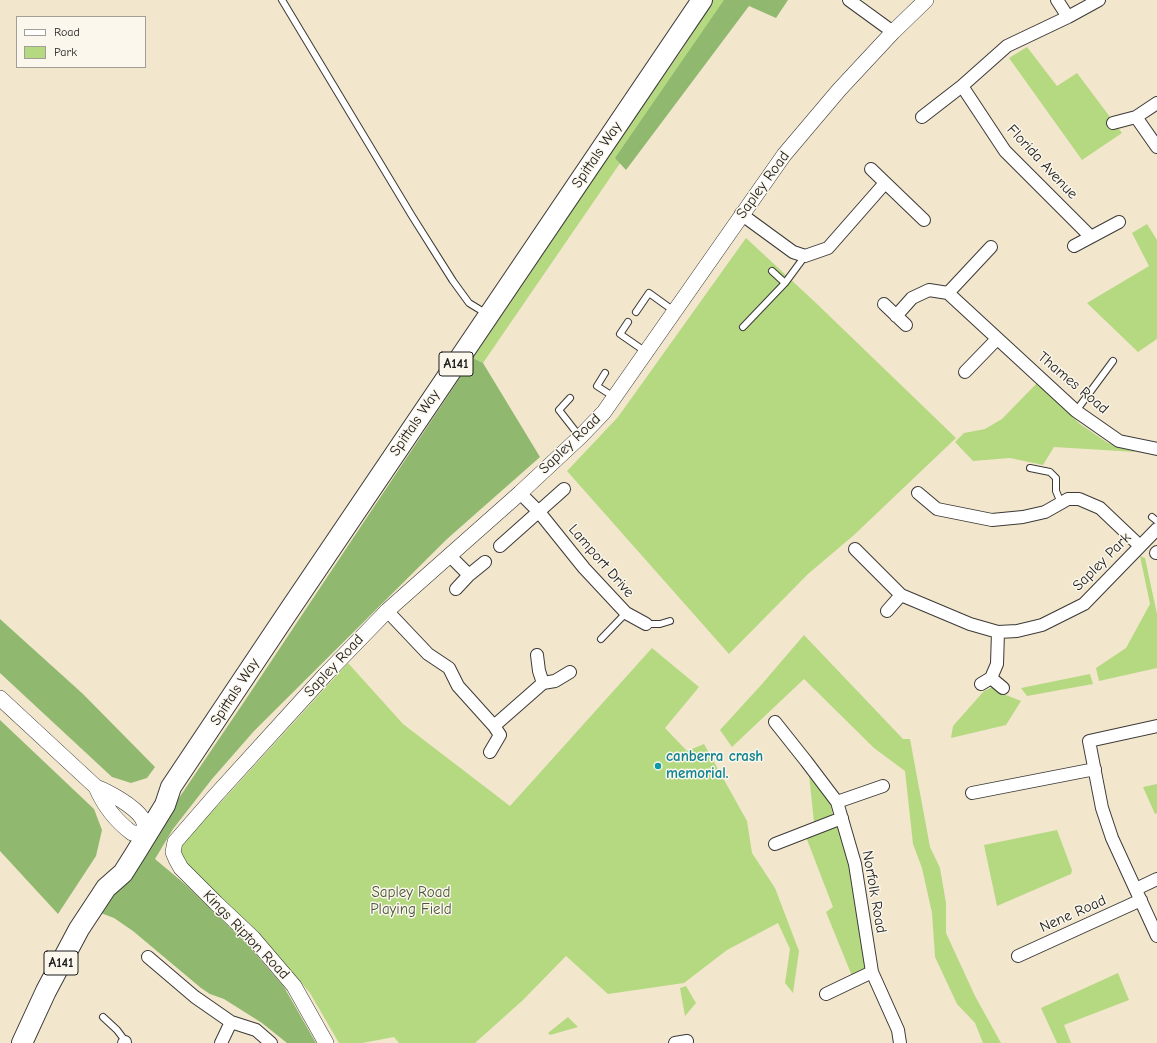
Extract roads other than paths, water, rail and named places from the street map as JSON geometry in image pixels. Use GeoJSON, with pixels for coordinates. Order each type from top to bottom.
{"type":"FeatureCollection","features":[{"type":"Feature","properties":{"kind":"highway","name":"Spittals Way"},"geometry":{"type":"LineString","coordinates":[[22,1043],[46,991],[79,929],[106,888],[123,873],[140,828],[165,805],[171,787],[488,315],[702,0]]}},
{"type":"Feature","properties":{"kind":"street"},"geometry":{"type":"LineString","coordinates":[[850,0],[893,32]]}},
{"type":"Feature","properties":{"kind":"street","name":"Sapley Road"},"geometry":{"type":"LineString","coordinates":[[173,852],[175,842],[210,801],[325,675],[388,610],[520,493],[580,437],[604,412],[741,214],[784,155],[839,90],[893,32],[926,0]]}},
{"type":"Feature","properties":{"kind":"street"},"geometry":{"type":"LineString","coordinates":[[1057,0],[1068,17]]}},
{"type":"Feature","properties":{"kind":"street"},"geometry":{"type":"LineString","coordinates":[[922,117],[962,86],[1007,46],[1068,17],[1099,0]]}},
{"type":"Feature","properties":{"kind":"street","name":"Florida Avenue"},"geometry":{"type":"LineString","coordinates":[[962,86],[1005,151],[1091,237]]}},
{"type":"Feature","properties":{"kind":"street"},"geometry":{"type":"LineString","coordinates":[[1113,123],[1136,117],[1157,103]]}},
{"type":"Feature","properties":{"kind":"street"},"geometry":{"type":"LineString","coordinates":[[1136,117],[1157,147]]}},
{"type":"Feature","properties":{"kind":"street"},"geometry":{"type":"LineString","coordinates":[[871,169],[924,220]]}},
{"type":"Feature","properties":{"kind":"street"},"geometry":{"type":"LineString","coordinates":[[741,214],[792,252],[805,256],[828,248],[886,183]]}},
{"type":"Feature","properties":{"kind":"street"},"geometry":{"type":"LineString","coordinates":[[1074,246],[1119,222]]}},
{"type":"Feature","properties":{"kind":"street"},"geometry":{"type":"LineString","coordinates":[[896,316],[912,298],[929,290],[948,293],[991,247]]}},
{"type":"Feature","properties":{"kind":"street","name":"Thames Road"},"geometry":{"type":"LineString","coordinates":[[948,293],[1076,411],[1119,441],[1157,449]]}},
{"type":"Feature","properties":{"kind":"street"},"geometry":{"type":"LineString","coordinates":[[884,304],[906,325]]}},
{"type":"Feature","properties":{"kind":"street"},"geometry":{"type":"LineString","coordinates":[[965,372],[997,339]]}},
{"type":"Feature","properties":{"kind":"street"},"geometry":{"type":"LineString","coordinates":[[500,546],[564,489]]}},
{"type":"Feature","properties":{"kind":"street","name":"Lamport Drive"},"geometry":{"type":"LineString","coordinates":[[520,493],[539,512],[584,568],[626,613],[646,624]]}},
{"type":"Feature","properties":{"kind":"street"},"geometry":{"type":"LineString","coordinates":[[918,493],[937,509],[992,520],[1024,517],[1045,512],[1068,499],[1080,499],[1100,508],[1140,546]]}},
{"type":"Feature","properties":{"kind":"street","name":"Sapley Park"},"geometry":{"type":"LineString","coordinates":[[855,549],[901,595],[970,624],[998,632],[1017,631],[1042,625],[1084,604],[1157,529]]}},
{"type":"Feature","properties":{"kind":"street"},"geometry":{"type":"LineString","coordinates":[[449,555],[469,575]]}},
{"type":"Feature","properties":{"kind":"street"},"geometry":{"type":"LineString","coordinates":[[456,589],[469,575],[485,562]]}},
{"type":"Feature","properties":{"kind":"street"},"geometry":{"type":"LineString","coordinates":[[887,611],[901,595]]}},
{"type":"Feature","properties":{"kind":"street"},"geometry":{"type":"LineString","coordinates":[[388,610],[428,654],[449,668],[458,686],[494,726],[500,735],[490,752]]}},
{"type":"Feature","properties":{"kind":"street"},"geometry":{"type":"LineString","coordinates":[[998,632],[997,664],[986,681],[1003,688]]}},
{"type":"Feature","properties":{"kind":"street"},"geometry":{"type":"LineString","coordinates":[[537,656],[539,671],[543,683]]}},
{"type":"Feature","properties":{"kind":"street"},"geometry":{"type":"LineString","coordinates":[[494,726],[543,683],[555,681],[570,672]]}},
{"type":"Feature","properties":{"kind":"street"},"geometry":{"type":"LineString","coordinates":[[0,698],[96,787],[107,808],[122,826],[140,828]]}},
{"type":"Feature","properties":{"kind":"street","name":"Norfolk Road"},"geometry":{"type":"LineString","coordinates":[[775,722],[837,802],[855,864],[872,972],[898,1030],[900,1043]]}},
{"type":"Feature","properties":{"kind":"street"},"geometry":{"type":"LineString","coordinates":[[1157,726],[1089,740],[1102,808],[1112,838],[1157,936]]}},
{"type":"Feature","properties":{"kind":"street"},"geometry":{"type":"LineString","coordinates":[[972,793],[1095,769]]}},
{"type":"Feature","properties":{"kind":"street"},"geometry":{"type":"LineString","coordinates":[[837,802],[883,786]]}},
{"type":"Feature","properties":{"kind":"street"},"geometry":{"type":"LineString","coordinates":[[775,844],[842,818]]}},
{"type":"Feature","properties":{"kind":"street","name":"Kings Ripton Road"},"geometry":{"type":"LineString","coordinates":[[173,852],[181,868],[253,938],[294,986],[326,1043]]}},
{"type":"Feature","properties":{"kind":"street"},"geometry":{"type":"LineString","coordinates":[[1136,889],[1157,879]]}},
{"type":"Feature","properties":{"kind":"street","name":"Nene Road"},"geometry":{"type":"LineString","coordinates":[[1018,956],[1141,900]]}},
{"type":"Feature","properties":{"kind":"street"},"geometry":{"type":"LineString","coordinates":[[148,957],[195,997],[231,1022],[256,1030],[272,1043]]}},
{"type":"Feature","properties":{"kind":"street"},"geometry":{"type":"LineString","coordinates":[[826,994],[872,972]]}},
{"type":"Feature","properties":{"kind":"street"},"geometry":{"type":"LineString","coordinates":[[221,1043],[231,1022]]}},
{"type":"Feature","properties":{"kind":"street"},"geometry":{"type":"LineString","coordinates":[[674,1043],[687,1040]]}},
{"type":"Feature","properties":{"kind":"lane"},"geometry":{"type":"LineString","coordinates":[[282,0],[412,216],[453,281],[468,303],[488,315]]}},
{"type":"Feature","properties":{"kind":"lane"},"geometry":{"type":"LineString","coordinates":[[743,326],[785,283],[805,256]]}},
{"type":"Feature","properties":{"kind":"lane"},"geometry":{"type":"LineString","coordinates":[[772,271],[785,283]]}},
{"type":"Feature","properties":{"kind":"lane"},"geometry":{"type":"LineString","coordinates":[[636,312],[649,293],[674,311]]}},
{"type":"Feature","properties":{"kind":"lane"},"geometry":{"type":"LineString","coordinates":[[628,322],[620,334],[646,352]]}},
{"type":"Feature","properties":{"kind":"lane"},"geometry":{"type":"LineString","coordinates":[[1076,411],[1113,361]]}},
{"type":"Feature","properties":{"kind":"lane"},"geometry":{"type":"LineString","coordinates":[[605,373],[597,386],[614,397]]}},
{"type":"Feature","properties":{"kind":"lane"},"geometry":{"type":"LineString","coordinates":[[570,398],[558,410],[580,437]]}},
{"type":"Feature","properties":{"kind":"lane"},"geometry":{"type":"LineString","coordinates":[[1030,468],[1050,472],[1056,478],[1056,491],[1061,503]]}},
{"type":"Feature","properties":{"kind":"lane"},"geometry":{"type":"LineString","coordinates":[[601,639],[626,613]]}},
{"type":"Feature","properties":{"kind":"lane"},"geometry":{"type":"LineString","coordinates":[[646,624],[660,624],[670,621]]}},
{"type":"Feature","properties":{"kind":"lane"},"geometry":{"type":"LineString","coordinates":[[104,1017],[117,1030],[126,1043]]}},
{"type":"Feature","properties":{"kind":"place","name":"canberra crash memorial."},"geometry":{"type":"Point","coordinates":[658,766]}},
{"type":"Feature","properties":{"kind":"park label","name":"Sapley Road Playing Field"},"geometry":{"type":"Point","coordinates":[411,902]}}]}
